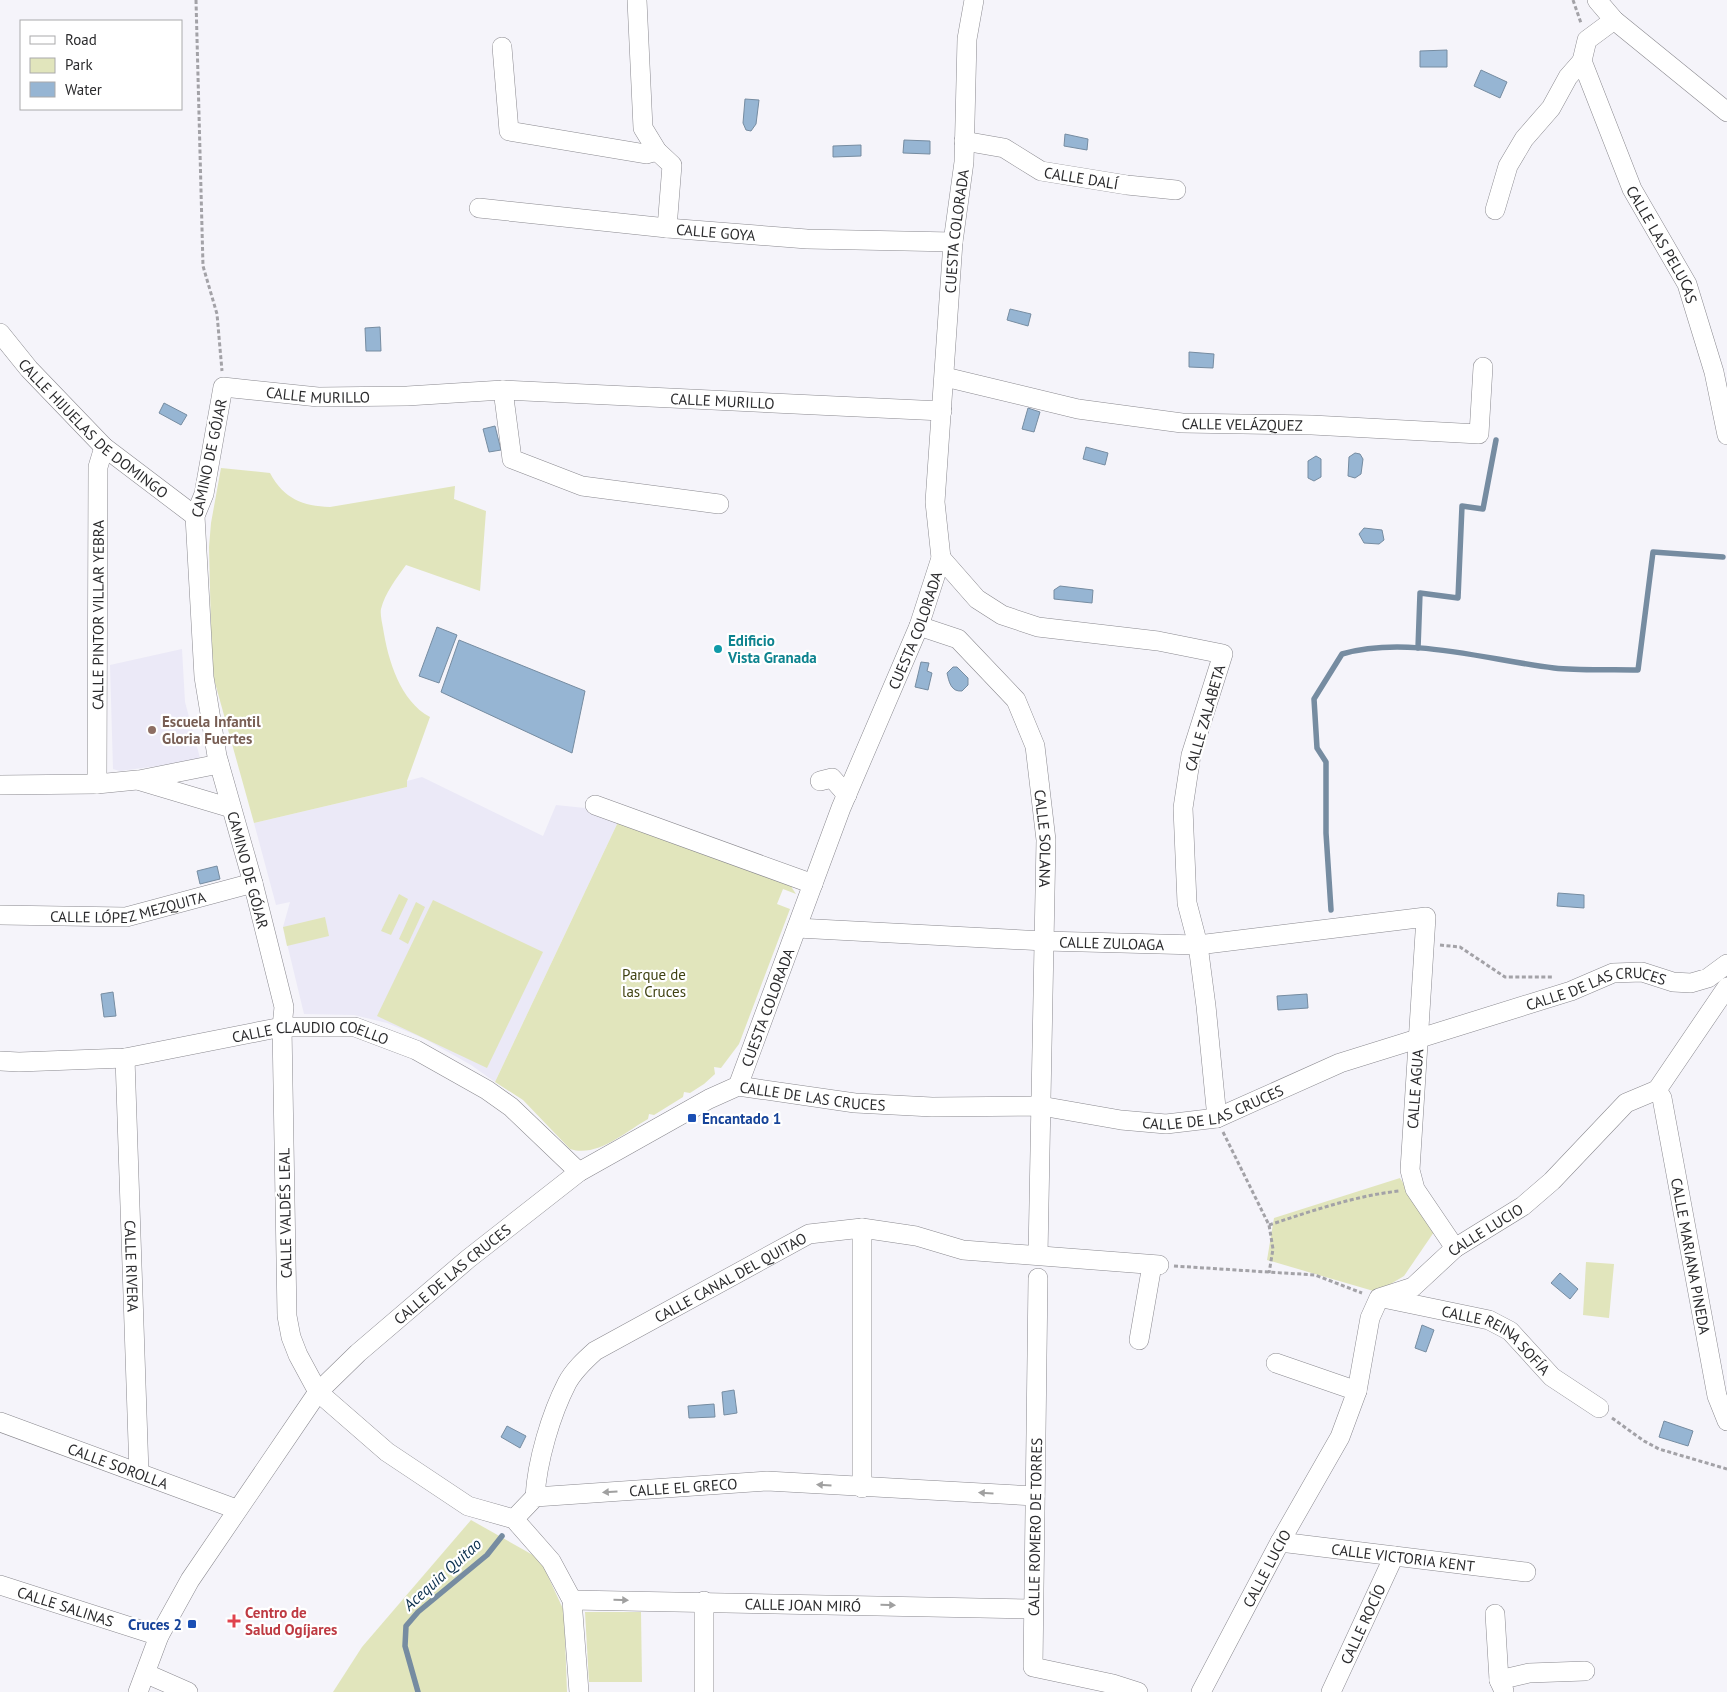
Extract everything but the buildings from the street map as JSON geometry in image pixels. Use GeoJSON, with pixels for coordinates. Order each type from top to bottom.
{"type":"FeatureCollection","features":[{"type":"Feature","properties":{"kind":"street"},"geometry":{"type":"LineString","coordinates":[[637,0],[643,128],[657,151],[672,165],[667,228]]}},
{"type":"Feature","properties":{"kind":"street","name":"CUESTA COLORADA"},"geometry":{"type":"LineString","coordinates":[[738,1086],[847,795],[919,626],[942,558],[935,502],[953,242],[964,162],[968,39],[974,0]]}},
{"type":"Feature","properties":{"kind":"street"},"geometry":{"type":"LineString","coordinates":[[1598,0],[1614,20],[1727,112]]}},
{"type":"Feature","properties":{"kind":"street"},"geometry":{"type":"LineString","coordinates":[[1495,210],[1508,166],[1524,139],[1551,108],[1568,77],[1582,61],[1587,40],[1614,20]]}},
{"type":"Feature","properties":{"kind":"street"},"geometry":{"type":"LineString","coordinates":[[502,47],[510,131],[646,154],[657,151]]}},
{"type":"Feature","properties":{"kind":"street","name":"CALLE LAS PELUCAS"},"geometry":{"type":"LineString","coordinates":[[1582,61],[1632,189],[1687,284],[1714,372],[1727,435]]}},
{"type":"Feature","properties":{"kind":"street","name":"CALLE DALÍ"},"geometry":{"type":"LineString","coordinates":[[964,141],[1004,148],[1041,171],[1127,185],[1176,190]]}},
{"type":"Feature","properties":{"kind":"street","name":"CALLE GOYA"},"geometry":{"type":"LineString","coordinates":[[479,208],[667,228],[807,239],[953,242]]}},
{"type":"Feature","properties":{"kind":"street","name":"CALLE HIJUELAS DE DOMINGO"},"geometry":{"type":"LineString","coordinates":[[0,333],[30,369],[104,447],[195,516]]}},
{"type":"Feature","properties":{"kind":"street","name":"CALLE VELÁZQUEZ"},"geometry":{"type":"LineString","coordinates":[[945,377],[1078,409],[1182,423],[1312,425],[1478,434],[1483,367]]}},
{"type":"Feature","properties":{"kind":"street","name":"CALLE MURILLO"},"geometry":{"type":"LineString","coordinates":[[223,387],[318,397],[407,396],[503,390],[942,411]]}},
{"type":"Feature","properties":{"kind":"street","name":"CAMINO DE GÓJAR"},"geometry":{"type":"LineString","coordinates":[[223,387],[204,494],[195,516],[204,677],[219,764],[253,884],[284,1007],[282,1027]]}},
{"type":"Feature","properties":{"kind":"street"},"geometry":{"type":"LineString","coordinates":[[503,390],[512,459],[582,486],[719,504]]}},
{"type":"Feature","properties":{"kind":"street","name":"CALLE PINTOR VILLAR YEBRA"},"geometry":{"type":"LineString","coordinates":[[97,784],[98,467],[104,447]]}},
{"type":"Feature","properties":{"kind":"street","name":"CALLE ZALABETA"},"geometry":{"type":"LineString","coordinates":[[942,558],[977,599],[1002,615],[1038,627],[1158,641],[1223,654],[1191,755],[1183,808],[1187,903],[1198,945],[1217,1118]]}},
{"type":"Feature","properties":{"kind":"street","name":"CALLE SOLANA"},"geometry":{"type":"LineString","coordinates":[[919,626],[958,639],[1016,700],[1035,746],[1046,840],[1041,1106]]}},
{"type":"Feature","properties":{"kind":"street"},"geometry":{"type":"LineString","coordinates":[[0,785],[97,784],[137,780],[219,764]]}},
{"type":"Feature","properties":{"kind":"street"},"geometry":{"type":"LineString","coordinates":[[172,791],[172,782],[180,771]]}},
{"type":"Feature","properties":{"kind":"street"},"geometry":{"type":"LineString","coordinates":[[820,781],[832,778],[847,795]]}},
{"type":"Feature","properties":{"kind":"street"},"geometry":{"type":"LineString","coordinates":[[137,780],[231,808]]}},
{"type":"Feature","properties":{"kind":"street"},"geometry":{"type":"LineString","coordinates":[[595,805],[814,884]]}},
{"type":"Feature","properties":{"kind":"street","name":"CALLE LÓPEZ MEZQUITA"},"geometry":{"type":"LineString","coordinates":[[0,915],[126,918],[253,884]]}},
{"type":"Feature","properties":{"kind":"street","name":"CALLE ZULOAGA"},"geometry":{"type":"LineString","coordinates":[[797,928],[1044,941],[1198,945],[1426,917]]}},
{"type":"Feature","properties":{"kind":"street","name":"CALLE AGUA"},"geometry":{"type":"LineString","coordinates":[[1426,917],[1410,1170],[1415,1189],[1455,1248]]}},
{"type":"Feature","properties":{"kind":"street","name":"CALLE DE LAS CRUCES"},"geometry":{"type":"LineString","coordinates":[[138,1692],[159,1636],[190,1580],[236,1509],[318,1392],[358,1353],[468,1259],[579,1172],[709,1098],[738,1086],[855,1103],[932,1107],[1041,1106],[1121,1120],[1166,1124],[1217,1118],[1340,1063],[1571,991],[1613,973],[1642,972],[1672,982],[1691,983],[1708,978],[1727,964]]}},
{"type":"Feature","properties":{"kind":"street"},"geometry":{"type":"LineString","coordinates":[[1657,1090],[1727,987]]}},
{"type":"Feature","properties":{"kind":"street","name":"CALLE CLAUDIO COELLO"},"geometry":{"type":"LineString","coordinates":[[0,1061],[125,1058],[282,1027],[356,1027],[416,1050],[487,1090],[511,1107],[579,1172]]}},
{"type":"Feature","properties":{"kind":"street","name":"CALLE VALDÉS LEAL"},"geometry":{"type":"LineString","coordinates":[[282,1027],[287,1316],[291,1337],[298,1355],[318,1392]]}},
{"type":"Feature","properties":{"kind":"street","name":"CALLE RIVERA"},"geometry":{"type":"LineString","coordinates":[[125,1058],[138,1473]]}},
{"type":"Feature","properties":{"kind":"street","name":"CALLE LUCIO"},"geometry":{"type":"LineString","coordinates":[[1201,1692],[1280,1542],[1340,1437],[1357,1391],[1370,1318],[1379,1298],[1414,1287],[1455,1248],[1524,1206],[1552,1181],[1626,1103],[1657,1090]]}},
{"type":"Feature","properties":{"kind":"street","name":"CALLE MARIANA PINEDA"},"geometry":{"type":"LineString","coordinates":[[1657,1090],[1662,1098],[1717,1396],[1727,1421]]}},
{"type":"Feature","properties":{"kind":"street"},"geometry":{"type":"LineString","coordinates":[[1038,1255],[1041,1106]]}},
{"type":"Feature","properties":{"kind":"street"},"geometry":{"type":"LineString","coordinates":[[862,1228],[862,1488]]}},
{"type":"Feature","properties":{"kind":"street","name":"CALLE CANAL DEL QUITAO"},"geometry":{"type":"LineString","coordinates":[[535,1497],[536,1483],[552,1419],[568,1382],[595,1350],[809,1234],[862,1228],[916,1236],[962,1250],[1155,1265],[1139,1340]]}},
{"type":"Feature","properties":{"kind":"street","name":"CALLE ROMERO DE TORRES"},"geometry":{"type":"LineString","coordinates":[[1038,1278],[1033,1667],[1113,1684],[1138,1692]]}},
{"type":"Feature","properties":{"kind":"street","name":"CALLE REINA SOFÍA"},"geometry":{"type":"LineString","coordinates":[[1379,1298],[1489,1320],[1510,1331],[1552,1377],[1599,1408]]}},
{"type":"Feature","properties":{"kind":"street"},"geometry":{"type":"LineString","coordinates":[[1276,1363],[1357,1391]]}},
{"type":"Feature","properties":{"kind":"street"},"geometry":{"type":"LineString","coordinates":[[318,1392],[387,1452],[468,1506],[514,1519],[551,1561],[572,1600],[579,1692]]}},
{"type":"Feature","properties":{"kind":"street","name":"CALLE SOROLLA"},"geometry":{"type":"LineString","coordinates":[[0,1422],[236,1509]]}},
{"type":"Feature","properties":{"kind":"street","name":"CALLE EL GRECO"},"geometry":{"type":"LineString","coordinates":[[535,1497],[767,1481],[862,1488],[1035,1496]]}},
{"type":"Feature","properties":{"kind":"street"},"geometry":{"type":"LineString","coordinates":[[514,1519],[535,1497]]}},
{"type":"Feature","properties":{"kind":"street","name":"CALLE VICTORIA KENT"},"geometry":{"type":"LineString","coordinates":[[1280,1542],[1526,1572]]}},
{"type":"Feature","properties":{"kind":"street","name":"CALLE ROCÍO"},"geometry":{"type":"LineString","coordinates":[[1331,1692],[1394,1556]]}},
{"type":"Feature","properties":{"kind":"street","name":"CALLE SALINAS"},"geometry":{"type":"LineString","coordinates":[[0,1585],[159,1636]]}},
{"type":"Feature","properties":{"kind":"street","name":"CALLE JOAN MIRÓ"},"geometry":{"type":"LineString","coordinates":[[572,1600],[704,1601],[1033,1609]]}},
{"type":"Feature","properties":{"kind":"street"},"geometry":{"type":"LineString","coordinates":[[704,1601],[704,1692]]}},
{"type":"Feature","properties":{"kind":"street"},"geometry":{"type":"LineString","coordinates":[[1495,1614],[1502,1686],[1529,1673],[1585,1671]]}},
{"type":"Feature","properties":{"kind":"street"},"geometry":{"type":"LineString","coordinates":[[146,1674],[188,1692]]}},
{"type":"Feature","properties":{"kind":"path","name":"CAMINO DE GÓJAR"},"geometry":{"type":"LineString","coordinates":[[196,0],[203,266],[217,314],[223,387]]}},
{"type":"Feature","properties":{"kind":"path"},"geometry":{"type":"LineString","coordinates":[[1573,0],[1587,40]]}},
{"type":"Feature","properties":{"kind":"path"},"geometry":{"type":"LineString","coordinates":[[1425,944],[1460,947],[1506,977],[1560,977],[1571,991]]}},
{"type":"Feature","properties":{"kind":"path"},"geometry":{"type":"LineString","coordinates":[[1217,1118],[1269,1225],[1273,1249],[1269,1273]]}},
{"type":"Feature","properties":{"kind":"path"},"geometry":{"type":"LineString","coordinates":[[1269,1225],[1333,1204],[1376,1194],[1415,1189]]}},
{"type":"Feature","properties":{"kind":"path"},"geometry":{"type":"LineString","coordinates":[[1179,1266],[1315,1275],[1379,1298]]}},
{"type":"Feature","properties":{"kind":"path"},"geometry":{"type":"LineString","coordinates":[[1599,1408],[1644,1441],[1659,1449],[1727,1469]]}},
{"type":"Feature","properties":{"kind":"shaded area","name":"Escuela Infantil Gloria Fuertes"},"geometry":{"type":"Polygon","coordinates":[[[182,649],[185,702],[200,758],[194,761],[120,771],[113,769],[110,665],[182,649]]]}},
{"type":"Feature","properties":{"kind":"shaded area"},"geometry":{"type":"Polygon","coordinates":[[[422,777],[543,836],[556,805],[585,808],[619,820],[495,1082],[471,1065],[425,1039],[387,1023],[354,1015],[304,1014],[283,927],[290,902],[276,905],[254,823],[407,787],[407,781],[422,777]]]}},
{"type":"Feature","properties":{"kind":"green space"},"geometry":{"type":"Polygon","coordinates":[[[221,468],[270,473],[275,482],[288,495],[311,505],[330,507],[455,486],[454,499],[486,511],[480,591],[406,565],[388,592],[381,609],[385,640],[397,679],[411,701],[430,717],[407,781],[407,787],[254,823],[212,672],[209,547],[211,523],[221,468]]]}},
{"type":"Feature","properties":{"kind":"green space","name":"Parque de las Cruces"},"geometry":{"type":"Polygon","coordinates":[[[619,820],[792,883],[792,888],[796,894],[783,889],[777,904],[790,909],[739,1044],[721,1068],[714,1067],[715,1074],[704,1084],[690,1093],[684,1092],[683,1097],[654,1115],[649,1114],[648,1119],[620,1137],[600,1147],[580,1151],[570,1149],[523,1100],[495,1082],[619,820]]]}},
{"type":"Feature","properties":{"kind":"green space"},"geometry":{"type":"Polygon","coordinates":[[[399,894],[408,899],[391,935],[381,931],[399,894]]]}},
{"type":"Feature","properties":{"kind":"green space"},"geometry":{"type":"Polygon","coordinates":[[[433,900],[543,952],[487,1068],[377,1016],[433,900]]]}},
{"type":"Feature","properties":{"kind":"green space"},"geometry":{"type":"Polygon","coordinates":[[[416,902],[425,907],[408,944],[399,939],[416,902]]]}},
{"type":"Feature","properties":{"kind":"green space"},"geometry":{"type":"Polygon","coordinates":[[[325,917],[329,936],[287,946],[283,927],[325,917]]]}},
{"type":"Feature","properties":{"kind":"green space"},"geometry":{"type":"Polygon","coordinates":[[[1400,1178],[1434,1232],[1404,1276],[1377,1292],[1267,1260],[1274,1218],[1400,1178]]]}},
{"type":"Feature","properties":{"kind":"green space"},"geometry":{"type":"Polygon","coordinates":[[[1586,1262],[1614,1264],[1609,1318],[1583,1315],[1586,1262]]]}},
{"type":"Feature","properties":{"kind":"green space"},"geometry":{"type":"Polygon","coordinates":[[[471,1520],[540,1559],[564,1611],[567,1692],[333,1692],[362,1647],[471,1520]]]}},
{"type":"Feature","properties":{"kind":"green space"},"geometry":{"type":"Polygon","coordinates":[[[585,1612],[641,1612],[642,1682],[589,1682],[585,1612]]]}},
{"type":"Feature","properties":{"kind":"water"},"geometry":{"type":"Polygon","coordinates":[[[1447,50],[1447,67],[1420,67],[1420,51],[1447,50]]]}},
{"type":"Feature","properties":{"kind":"water"},"geometry":{"type":"Polygon","coordinates":[[[1481,70],[1507,82],[1500,98],[1474,86],[1481,70]]]}},
{"type":"Feature","properties":{"kind":"water"},"geometry":{"type":"Polygon","coordinates":[[[745,99],[759,100],[756,124],[751,131],[746,130],[743,123],[745,99]]]}},
{"type":"Feature","properties":{"kind":"water"},"geometry":{"type":"Polygon","coordinates":[[[1065,134],[1088,139],[1087,150],[1064,146],[1065,134]]]}},
{"type":"Feature","properties":{"kind":"water"},"geometry":{"type":"Polygon","coordinates":[[[904,140],[930,141],[930,154],[903,153],[904,140]]]}},
{"type":"Feature","properties":{"kind":"water"},"geometry":{"type":"Polygon","coordinates":[[[861,145],[861,156],[833,157],[833,146],[861,145]]]}},
{"type":"Feature","properties":{"kind":"water"},"geometry":{"type":"Polygon","coordinates":[[[1010,309],[1031,314],[1028,326],[1007,320],[1010,309]]]}},
{"type":"Feature","properties":{"kind":"water"},"geometry":{"type":"Polygon","coordinates":[[[380,327],[381,351],[366,351],[365,328],[380,327]]]}},
{"type":"Feature","properties":{"kind":"water"},"geometry":{"type":"Polygon","coordinates":[[[1189,352],[1214,354],[1213,368],[1189,367],[1189,352]]]}},
{"type":"Feature","properties":{"kind":"water"},"geometry":{"type":"Polygon","coordinates":[[[164,403],[187,415],[181,425],[159,413],[164,403]]]}},
{"type":"Feature","properties":{"kind":"water"},"geometry":{"type":"Polygon","coordinates":[[[1028,408],[1040,412],[1034,432],[1022,429],[1028,408]]]}},
{"type":"Feature","properties":{"kind":"water"},"geometry":{"type":"Polygon","coordinates":[[[495,426],[501,450],[489,452],[483,429],[495,426]]]}},
{"type":"Feature","properties":{"kind":"water"},"geometry":{"type":"Polygon","coordinates":[[[1086,447],[1108,453],[1105,465],[1083,459],[1086,447]]]}},
{"type":"Feature","properties":{"kind":"water"},"geometry":{"type":"Polygon","coordinates":[[[1355,453],[1360,454],[1363,459],[1361,474],[1355,478],[1348,476],[1349,457],[1355,453]]]}},
{"type":"Feature","properties":{"kind":"water"},"geometry":{"type":"Polygon","coordinates":[[[1316,456],[1321,459],[1321,477],[1314,481],[1308,478],[1308,461],[1316,456]]]}},
{"type":"Feature","properties":{"kind":"water"},"geometry":{"type":"Polygon","coordinates":[[[1364,528],[1382,530],[1384,540],[1379,544],[1364,543],[1359,534],[1364,528]]]}},
{"type":"Feature","properties":{"kind":"water"},"geometry":{"type":"Polygon","coordinates":[[[1060,586],[1093,590],[1092,603],[1054,599],[1054,590],[1060,586]]]}},
{"type":"Feature","properties":{"kind":"water"},"geometry":{"type":"Polygon","coordinates":[[[437,627],[457,635],[439,683],[419,676],[437,627]]]}},
{"type":"Feature","properties":{"kind":"water"},"geometry":{"type":"Polygon","coordinates":[[[459,640],[585,691],[572,753],[441,692],[459,640]]]}},
{"type":"Feature","properties":{"kind":"water"},"geometry":{"type":"Polygon","coordinates":[[[921,662],[929,663],[927,671],[932,673],[928,690],[915,687],[921,662]]]}},
{"type":"Feature","properties":{"kind":"water"},"geometry":{"type":"Polygon","coordinates":[[[953,667],[957,667],[968,678],[968,685],[962,691],[955,690],[950,683],[947,673],[953,667]]]}},
{"type":"Feature","properties":{"kind":"water"},"geometry":{"type":"Polygon","coordinates":[[[217,866],[220,879],[200,884],[197,871],[217,866]]]}},
{"type":"Feature","properties":{"kind":"water"},"geometry":{"type":"Polygon","coordinates":[[[1558,893],[1584,895],[1584,908],[1557,906],[1558,893]]]}},
{"type":"Feature","properties":{"kind":"water"},"geometry":{"type":"Polygon","coordinates":[[[113,992],[116,1016],[104,1017],[101,994],[113,992]]]}},
{"type":"Feature","properties":{"kind":"water"},"geometry":{"type":"Polygon","coordinates":[[[1307,994],[1308,1008],[1278,1010],[1277,996],[1307,994]]]}},
{"type":"Feature","properties":{"kind":"water"},"geometry":{"type":"Polygon","coordinates":[[[1560,1273],[1578,1289],[1570,1299],[1551,1283],[1560,1273]]]}},
{"type":"Feature","properties":{"kind":"water"},"geometry":{"type":"Polygon","coordinates":[[[1422,1325],[1434,1330],[1426,1352],[1415,1348],[1422,1325]]]}},
{"type":"Feature","properties":{"kind":"water"},"geometry":{"type":"Polygon","coordinates":[[[734,1390],[737,1413],[724,1415],[722,1392],[734,1390]]]}},
{"type":"Feature","properties":{"kind":"water"},"geometry":{"type":"Polygon","coordinates":[[[714,1404],[715,1417],[689,1418],[688,1406],[714,1404]]]}},
{"type":"Feature","properties":{"kind":"water"},"geometry":{"type":"Polygon","coordinates":[[[1664,1421],[1693,1431],[1688,1446],[1659,1437],[1664,1421]]]}},
{"type":"Feature","properties":{"kind":"water"},"geometry":{"type":"Polygon","coordinates":[[[507,1426],[526,1436],[520,1448],[501,1437],[507,1426]]]}},
{"type":"Feature","properties":{"kind":"waterway"},"geometry":{"type":"LineString","coordinates":[[1418,648],[1420,593],[1458,598],[1462,506],[1483,509],[1496,440]]}},
{"type":"Feature","properties":{"kind":"waterway"},"geometry":{"type":"LineString","coordinates":[[1331,910],[1326,833],[1326,762],[1317,748],[1314,699],[1342,654],[1367,649],[1420,648],[1554,668],[1638,670],[1653,552],[1723,557]]}},
{"type":"Feature","properties":{"kind":"waterway","name":"Acequia Quitao"},"geometry":{"type":"LineString","coordinates":[[418,1692],[405,1646],[406,1626],[418,1612],[487,1555],[502,1536]]}},
{"type":"Feature","properties":{"kind":"place","name":"Edificio Vista Granada"},"geometry":{"type":"Point","coordinates":[718,649]}},
{"type":"Feature","properties":{"kind":"place","name":"Escuela Infantil Gloria Fuertes"},"geometry":{"type":"Point","coordinates":[152,730]}},
{"type":"Feature","properties":{"kind":"place","name":"Encantado 1"},"geometry":{"type":"Point","coordinates":[692,1118]}},
{"type":"Feature","properties":{"kind":"place","name":"Centro de Salud Ogíjares"},"geometry":{"type":"Point","coordinates":[234,1621]}},
{"type":"Feature","properties":{"kind":"place","name":"Cruces 2"},"geometry":{"type":"Point","coordinates":[192,1624]}}]}
